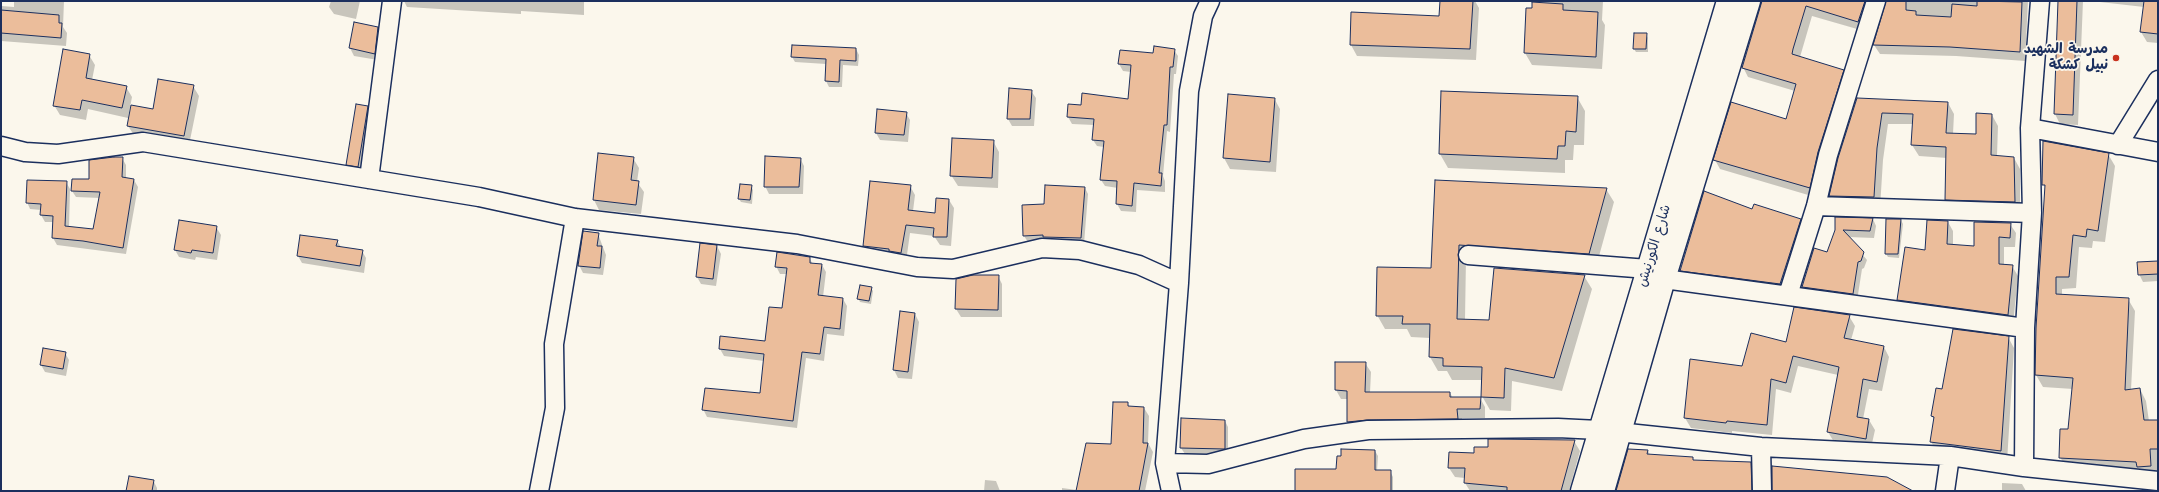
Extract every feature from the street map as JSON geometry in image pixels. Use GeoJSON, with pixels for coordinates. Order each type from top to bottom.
{"type":"FeatureCollection","features":[{"type":"Feature","properties":{"kind":"main road","name":"شارع الكورنيش"},"geometry":{"type":"LineString","coordinates":[[1582,491],[1609,431],[1656,274],[1728,1]]}},
{"type":"Feature","properties":{"kind":"main road","name":"شارع الكورنيش"},"geometry":{"type":"LineString","coordinates":[[1656,274],[1748,1]]}},
{"type":"Feature","properties":{"kind":"main road","name":"شارع الكورنيش"},"geometry":{"type":"LineString","coordinates":[[1603,491],[1609,431]]}},
{"type":"Feature","properties":{"kind":"street"},"geometry":{"type":"LineString","coordinates":[[368,179],[392,1]]}},
{"type":"Feature","properties":{"kind":"street"},"geometry":{"type":"LineString","coordinates":[[1171,491],[1165,463],[1179,282],[1189,91],[1204,16],[1210,1]]}},
{"type":"Feature","properties":{"kind":"street"},"geometry":{"type":"LineString","coordinates":[[1788,295],[1816,206],[1828,155],[1876,1]]}},
{"type":"Feature","properties":{"kind":"street"},"geometry":{"type":"LineString","coordinates":[[2024,467],[2025,328],[2032,214],[2030,128],[2040,1]]}},
{"type":"Feature","properties":{"kind":"street"},"geometry":{"type":"LineString","coordinates":[[2118,145],[2158,80]]}},
{"type":"Feature","properties":{"kind":"street"},"geometry":{"type":"LineString","coordinates":[[2030,128],[2158,152]]}},
{"type":"Feature","properties":{"kind":"street"},"geometry":{"type":"LineString","coordinates":[[1,146],[25,152],[58,154],[143,142],[479,198],[575,218],[797,244],[917,267],[953,269],[1042,248],[1080,250],[1139,265],[1179,282]]}},
{"type":"Feature","properties":{"kind":"street"},"geometry":{"type":"LineString","coordinates":[[1816,206],[2032,214]]}},
{"type":"Feature","properties":{"kind":"street"},"geometry":{"type":"LineString","coordinates":[[539,491],[555,408],[554,344],[575,218]]}},
{"type":"Feature","properties":{"kind":"street"},"geometry":{"type":"LineString","coordinates":[[1468,255],[1656,274],[1788,295],[2025,328]]}},
{"type":"Feature","properties":{"kind":"street"},"geometry":{"type":"LineString","coordinates":[[1165,463],[1208,464],[1304,439],[1368,430],[1558,428],[1609,431],[1761,447],[1950,456],[2024,467],[2158,481]]}},
{"type":"Feature","properties":{"kind":"street"},"geometry":{"type":"LineString","coordinates":[[1761,447],[1762,491]]}},
{"type":"Feature","properties":{"kind":"street"},"geometry":{"type":"LineString","coordinates":[[1945,491],[1950,456]]}},
{"type":"Feature","properties":{"kind":"building"},"geometry":{"type":"Polygon","coordinates":[[[1440,1],[1473,1],[1470,49],[1350,45],[1351,12],[1439,16],[1440,1]]]}},
{"type":"Feature","properties":{"kind":"building"},"geometry":{"type":"Polygon","coordinates":[[[1762,1],[1865,1],[1858,22],[1806,6],[1793,49],[1792,54],[1844,70],[1818,152],[1810,188],[1713,160],[1731,102],[1786,119],[1796,84],[1742,68],[1762,1]]]}},
{"type":"Feature","properties":{"kind":"building"},"geometry":{"type":"Polygon","coordinates":[[[1886,1],[1906,1],[1906,10],[1916,11],[1916,15],[1951,17],[1952,4],[1977,6],[1977,1],[2022,2],[2020,52],[1950,47],[1873,45],[1886,1]]]}},
{"type":"Feature","properties":{"kind":"building"},"geometry":{"type":"Polygon","coordinates":[[[2058,1],[2077,1],[2073,115],[2054,114],[2058,1]]]}},
{"type":"Feature","properties":{"kind":"building"},"geometry":{"type":"Polygon","coordinates":[[[2144,1],[2158,1],[2158,34],[2140,32],[2144,1]]]}},
{"type":"Feature","properties":{"kind":"building"},"geometry":{"type":"Polygon","coordinates":[[[1532,2],[1563,4],[1563,10],[1598,12],[1596,57],[1524,53],[1526,8],[1532,8],[1532,2]]]}},
{"type":"Feature","properties":{"kind":"building"},"geometry":{"type":"Polygon","coordinates":[[[1,10],[59,15],[59,23],[62,23],[61,38],[1,33],[1,10]]]}},
{"type":"Feature","properties":{"kind":"building"},"geometry":{"type":"Polygon","coordinates":[[[354,22],[378,27],[375,54],[349,48],[354,22]]]}},
{"type":"Feature","properties":{"kind":"building"},"geometry":{"type":"Polygon","coordinates":[[[1634,33],[1647,33],[1646,49],[1633,49],[1634,33]]]}},
{"type":"Feature","properties":{"kind":"building"},"geometry":{"type":"Polygon","coordinates":[[[792,45],[856,48],[856,61],[840,60],[839,82],[825,81],[826,59],[791,57],[792,45]]]}},
{"type":"Feature","properties":{"kind":"building"},"geometry":{"type":"Polygon","coordinates":[[[1154,46],[1175,49],[1173,67],[1170,67],[1167,125],[1164,125],[1159,173],[1162,173],[1161,186],[1134,183],[1132,206],[1116,204],[1117,181],[1100,180],[1104,141],[1092,140],[1094,119],[1067,117],[1068,104],[1081,105],[1082,93],[1128,99],[1131,65],[1118,64],[1120,50],[1153,53],[1154,46]]]}},
{"type":"Feature","properties":{"kind":"building"},"geometry":{"type":"Polygon","coordinates":[[[63,49],[90,54],[86,78],[127,86],[122,108],[82,100],[80,110],[53,106],[63,49]]]}},
{"type":"Feature","properties":{"kind":"building"},"geometry":{"type":"Polygon","coordinates":[[[158,79],[194,85],[184,136],[127,126],[131,105],[153,109],[158,79]]]}},
{"type":"Feature","properties":{"kind":"building"},"geometry":{"type":"Polygon","coordinates":[[[1009,88],[1032,90],[1030,119],[1007,119],[1009,88]]]}},
{"type":"Feature","properties":{"kind":"building"},"geometry":{"type":"Polygon","coordinates":[[[1441,91],[1578,96],[1576,132],[1566,131],[1565,146],[1558,146],[1557,159],[1439,154],[1441,91]]]}},
{"type":"Feature","properties":{"kind":"building"},"geometry":{"type":"Polygon","coordinates":[[[1228,94],[1275,98],[1270,162],[1223,158],[1228,94]]]}},
{"type":"Feature","properties":{"kind":"building"},"geometry":{"type":"Polygon","coordinates":[[[1857,98],[1948,102],[1946,133],[1976,134],[1976,113],[1992,114],[1991,155],[2014,157],[2015,202],[1945,200],[1946,147],[1911,145],[1913,114],[1882,113],[1877,148],[1874,197],[1829,196],[1838,158],[1857,98]]]}},
{"type":"Feature","properties":{"kind":"building"},"geometry":{"type":"Polygon","coordinates":[[[356,104],[368,106],[358,167],[346,165],[356,104]]]}},
{"type":"Feature","properties":{"kind":"building"},"geometry":{"type":"Polygon","coordinates":[[[877,109],[907,112],[904,135],[875,133],[877,109]]]}},
{"type":"Feature","properties":{"kind":"building"},"geometry":{"type":"Polygon","coordinates":[[[952,138],[994,140],[992,178],[950,176],[952,138]]]}},
{"type":"Feature","properties":{"kind":"building"},"geometry":{"type":"Polygon","coordinates":[[[2043,141],[2109,153],[2098,231],[2087,229],[2086,237],[2073,235],[2069,277],[2056,277],[2056,294],[2129,298],[2125,390],[2140,388],[2144,420],[2158,420],[2158,449],[2150,449],[2151,466],[2137,467],[2136,462],[2059,458],[2060,429],[2068,429],[2073,378],[2035,375],[2036,328],[2045,185],[2042,185],[2043,141]]]}},
{"type":"Feature","properties":{"kind":"building"},"geometry":{"type":"Polygon","coordinates":[[[598,153],[634,157],[631,180],[639,181],[636,205],[593,200],[598,153]]]}},
{"type":"Feature","properties":{"kind":"building"},"geometry":{"type":"Polygon","coordinates":[[[765,156],[801,158],[799,187],[764,187],[765,156]]]}},
{"type":"Feature","properties":{"kind":"building"},"geometry":{"type":"Polygon","coordinates":[[[123,157],[122,177],[134,179],[123,248],[83,241],[52,238],[53,216],[40,215],[41,204],[26,203],[27,180],[67,181],[65,226],[93,229],[100,192],[71,191],[72,179],[89,179],[89,160],[123,157]]]}},
{"type":"Feature","properties":{"kind":"building"},"geometry":{"type":"Polygon","coordinates":[[[1435,180],[1607,188],[1589,254],[1459,245],[1457,319],[1489,320],[1494,268],[1585,275],[1554,378],[1505,368],[1504,398],[1481,397],[1482,367],[1443,366],[1443,358],[1429,357],[1430,324],[1402,324],[1403,316],[1376,316],[1377,267],[1431,268],[1435,180]]]}},
{"type":"Feature","properties":{"kind":"building"},"geometry":{"type":"Polygon","coordinates":[[[870,181],[911,185],[908,210],[935,213],[936,198],[949,199],[947,237],[933,237],[934,228],[906,225],[901,253],[889,251],[889,249],[863,246],[870,181]]]}},
{"type":"Feature","properties":{"kind":"building"},"geometry":{"type":"Polygon","coordinates":[[[740,184],[752,185],[750,200],[738,199],[740,184]]]}},
{"type":"Feature","properties":{"kind":"building"},"geometry":{"type":"Polygon","coordinates":[[[1045,185],[1085,187],[1081,238],[1043,237],[1043,235],[1023,236],[1022,205],[1044,204],[1045,185]]]}},
{"type":"Feature","properties":{"kind":"building"},"geometry":{"type":"Polygon","coordinates":[[[1704,191],[1752,209],[1754,204],[1801,219],[1780,284],[1680,271],[1704,191]]]}},
{"type":"Feature","properties":{"kind":"building"},"geometry":{"type":"Polygon","coordinates":[[[1835,217],[1873,218],[1870,231],[1843,230],[1864,252],[1861,261],[1858,262],[1853,294],[1802,287],[1814,248],[1827,252],[1835,230],[1835,217]]]}},
{"type":"Feature","properties":{"kind":"building"},"geometry":{"type":"Polygon","coordinates":[[[1886,219],[1901,219],[1898,254],[1885,254],[1886,219]]]}},
{"type":"Feature","properties":{"kind":"building"},"geometry":{"type":"Polygon","coordinates":[[[179,220],[217,226],[213,253],[192,250],[191,253],[174,250],[179,220]]]}},
{"type":"Feature","properties":{"kind":"building"},"geometry":{"type":"Polygon","coordinates":[[[1927,220],[1948,221],[1947,244],[1974,246],[1974,222],[2011,223],[2010,238],[1999,237],[1999,264],[2013,265],[2008,315],[1897,300],[1905,247],[1925,250],[1927,220]]]}},
{"type":"Feature","properties":{"kind":"building"},"geometry":{"type":"Polygon","coordinates":[[[583,231],[599,233],[597,246],[602,246],[600,268],[578,266],[583,231]]]}},
{"type":"Feature","properties":{"kind":"building"},"geometry":{"type":"Polygon","coordinates":[[[300,235],[338,240],[336,246],[363,250],[360,266],[297,256],[300,235]]]}},
{"type":"Feature","properties":{"kind":"building"},"geometry":{"type":"Polygon","coordinates":[[[700,243],[717,245],[713,279],[696,277],[700,243]]]}},
{"type":"Feature","properties":{"kind":"building"},"geometry":{"type":"Polygon","coordinates":[[[777,252],[810,257],[810,263],[822,264],[818,295],[843,298],[840,329],[824,327],[820,354],[802,352],[793,421],[702,410],[705,388],[760,393],[764,354],[719,349],[720,336],[765,341],[769,307],[782,308],[787,268],[775,267],[777,252]]]}},
{"type":"Feature","properties":{"kind":"building"},"geometry":{"type":"Polygon","coordinates":[[[2158,261],[2158,274],[2138,275],[2137,262],[2158,261]]]}},
{"type":"Feature","properties":{"kind":"building"},"geometry":{"type":"Polygon","coordinates":[[[973,275],[999,275],[998,310],[955,309],[956,279],[973,275]]]}},
{"type":"Feature","properties":{"kind":"building"},"geometry":{"type":"Polygon","coordinates":[[[860,285],[872,287],[869,301],[857,299],[860,285]]]}},
{"type":"Feature","properties":{"kind":"building"},"geometry":{"type":"Polygon","coordinates":[[[1794,307],[1850,315],[1844,338],[1884,346],[1877,382],[1863,379],[1857,417],[1869,419],[1866,439],[1827,432],[1839,367],[1793,356],[1786,383],[1771,379],[1767,425],[1727,421],[1726,423],[1684,418],[1690,359],[1742,366],[1751,333],[1786,342],[1794,307]]]}},
{"type":"Feature","properties":{"kind":"building"},"geometry":{"type":"Polygon","coordinates":[[[900,311],[915,313],[908,372],[893,370],[900,311]]]}},
{"type":"Feature","properties":{"kind":"building"},"geometry":{"type":"Polygon","coordinates":[[[1953,329],[2009,336],[2001,451],[1930,442],[1934,417],[1931,416],[1936,388],[1942,389],[1953,329]]]}},
{"type":"Feature","properties":{"kind":"building"},"geometry":{"type":"Polygon","coordinates":[[[43,348],[66,352],[63,369],[40,365],[43,348]]]}},
{"type":"Feature","properties":{"kind":"building"},"geometry":{"type":"Polygon","coordinates":[[[1335,362],[1366,362],[1365,392],[1450,392],[1450,397],[1481,397],[1480,409],[1457,409],[1458,419],[1368,420],[1347,422],[1347,391],[1335,390],[1335,362]]]}},
{"type":"Feature","properties":{"kind":"building"},"geometry":{"type":"Polygon","coordinates":[[[1113,402],[1128,402],[1128,406],[1144,407],[1143,443],[1148,443],[1139,491],[1076,491],[1086,443],[1111,444],[1113,402]]]}},
{"type":"Feature","properties":{"kind":"building"},"geometry":{"type":"Polygon","coordinates":[[[1181,418],[1225,420],[1225,449],[1180,448],[1181,418]]]}},
{"type":"Feature","properties":{"kind":"building"},"geometry":{"type":"Polygon","coordinates":[[[1488,439],[1575,440],[1561,491],[1507,491],[1507,487],[1464,483],[1465,468],[1448,468],[1449,452],[1474,453],[1474,447],[1488,447],[1488,439]]]}},
{"type":"Feature","properties":{"kind":"building"},"geometry":{"type":"Polygon","coordinates":[[[1341,449],[1375,450],[1375,470],[1391,470],[1391,491],[1295,491],[1295,469],[1336,469],[1337,456],[1341,456],[1341,449]]]}},
{"type":"Feature","properties":{"kind":"building"},"geometry":{"type":"Polygon","coordinates":[[[1628,449],[1648,450],[1647,454],[1693,457],[1693,460],[1751,462],[1752,491],[1616,491],[1628,449]]]}},
{"type":"Feature","properties":{"kind":"building"},"geometry":{"type":"Polygon","coordinates":[[[1772,466],[1887,477],[1913,491],[1772,491],[1772,466]]]}},
{"type":"Feature","properties":{"kind":"building"},"geometry":{"type":"Polygon","coordinates":[[[129,476],[154,480],[152,491],[126,491],[129,476]]]}},
{"type":"Feature","properties":{"kind":"place","name":"مدرسة الشهيد نبيل كشكة"},"geometry":{"type":"Point","coordinates":[2116,58]}}]}
